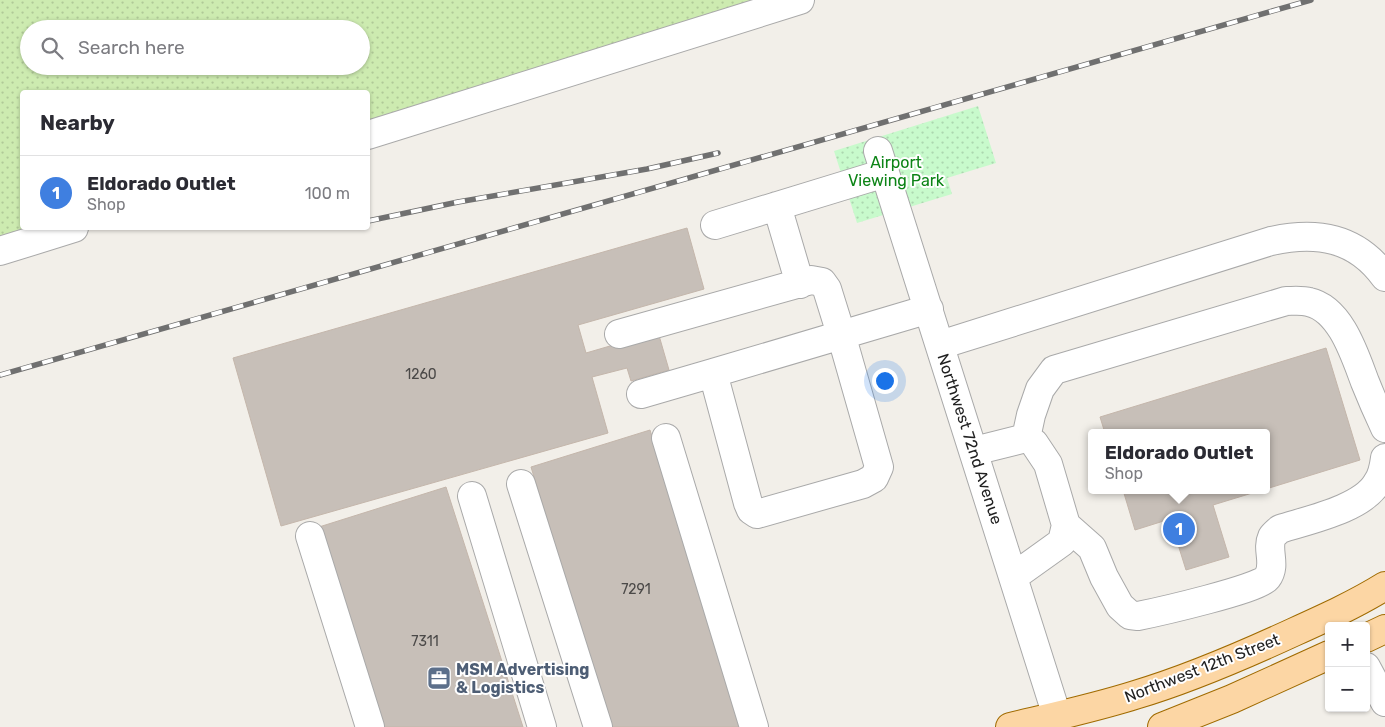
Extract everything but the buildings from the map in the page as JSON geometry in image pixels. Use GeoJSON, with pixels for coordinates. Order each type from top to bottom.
{"type":"FeatureCollection","features":[{"type":"Feature","properties":{"kind":"main road","name":"Northwest 12th Street"},"geometry":{"type":"LineString","coordinates":[[1010,727],[1057,722],[1137,695],[1340,619],[1365,598],[1385,586]]}},
{"type":"Feature","properties":{"kind":"main road"},"geometry":{"type":"LineString","coordinates":[[1370,636],[1385,629]]}},
{"type":"Feature","properties":{"kind":"main road"},"geometry":{"type":"LineString","coordinates":[[1162,727],[1232,699],[1325,657]]}},
{"type":"Feature","properties":{"kind":"street"},"geometry":{"type":"LineString","coordinates":[[370,134],[800,0]]}},
{"type":"Feature","properties":{"kind":"street","name":"Northwest 72nd Avenue"},"geometry":{"type":"LineString","coordinates":[[777,206],[882,162],[1014,577],[1057,722]]}},
{"type":"Feature","properties":{"kind":"street"},"geometry":{"type":"LineString","coordinates":[[715,225],[777,206],[800,284]]}},
{"type":"Feature","properties":{"kind":"street"},"geometry":{"type":"LineString","coordinates":[[0,251],[68,230]]}},
{"type":"Feature","properties":{"kind":"street"},"geometry":{"type":"LineString","coordinates":[[940,344],[1292,236],[1308,236],[1347,244],[1361,252],[1377,266],[1385,277]]}},
{"type":"Feature","properties":{"kind":"street"},"geometry":{"type":"LineString","coordinates":[[620,334],[812,280],[822,282],[827,289],[841,334],[879,467],[874,478],[863,484],[756,514],[751,510],[713,373]]}},
{"type":"Feature","properties":{"kind":"street"},"geometry":{"type":"LineString","coordinates":[[1026,438],[1040,388],[1054,370],[1286,301],[1310,302],[1326,310],[1338,323],[1350,343],[1385,428]]}},
{"type":"Feature","properties":{"kind":"street"},"geometry":{"type":"LineString","coordinates":[[640,394],[929,309]]}},
{"type":"Feature","properties":{"kind":"street"},"geometry":{"type":"LineString","coordinates":[[666,438],[754,727]]}},
{"type":"Feature","properties":{"kind":"street"},"geometry":{"type":"LineString","coordinates":[[974,451],[1026,438],[1034,443],[1048,464],[1066,525],[1062,542],[1014,577]]}},
{"type":"Feature","properties":{"kind":"street"},"geometry":{"type":"LineString","coordinates":[[1066,525],[1092,548],[1104,577],[1120,606],[1130,616],[1138,616],[1231,593],[1259,584],[1267,579],[1272,568],[1272,536],[1280,528],[1350,506],[1366,495],[1377,484],[1385,458]]}},
{"type":"Feature","properties":{"kind":"street"},"geometry":{"type":"LineString","coordinates":[[521,484],[598,727]]}},
{"type":"Feature","properties":{"kind":"street"},"geometry":{"type":"LineString","coordinates":[[472,496],[542,727]]}},
{"type":"Feature","properties":{"kind":"street"},"geometry":{"type":"LineString","coordinates":[[310,536],[370,727]]}},
{"type":"Feature","properties":{"kind":"street"},"geometry":{"type":"LineString","coordinates":[[1370,674],[1385,702]]}},
{"type":"Feature","properties":{"kind":"green space"},"geometry":{"type":"Polygon","coordinates":[[[0,0],[756,0],[370,122],[370,90],[20,90],[20,230],[26,230],[0,238],[0,0]]]}},
{"type":"Feature","properties":{"kind":"green space","name":"Airport Viewing Park"},"geometry":{"type":"Polygon","coordinates":[[[978,106],[996,163],[947,178],[952,194],[857,223],[834,151],[978,106]]]}},
{"type":"Feature","properties":{"kind":"railway"},"geometry":{"type":"LineString","coordinates":[[0,375],[1311,0]]}},
{"type":"Feature","properties":{"kind":"railway"},"geometry":{"type":"LineString","coordinates":[[370,221],[458,202],[647,169],[718,153]]}},
{"type":"Feature","properties":{"kind":"place","name":"Eldorado Outlet"},"geometry":{"type":"Point","coordinates":[1179,529]}},
{"type":"Feature","properties":{"kind":"place","name":"MSM Advertising & Logistics"},"geometry":{"type":"Point","coordinates":[439,678]}}]}
